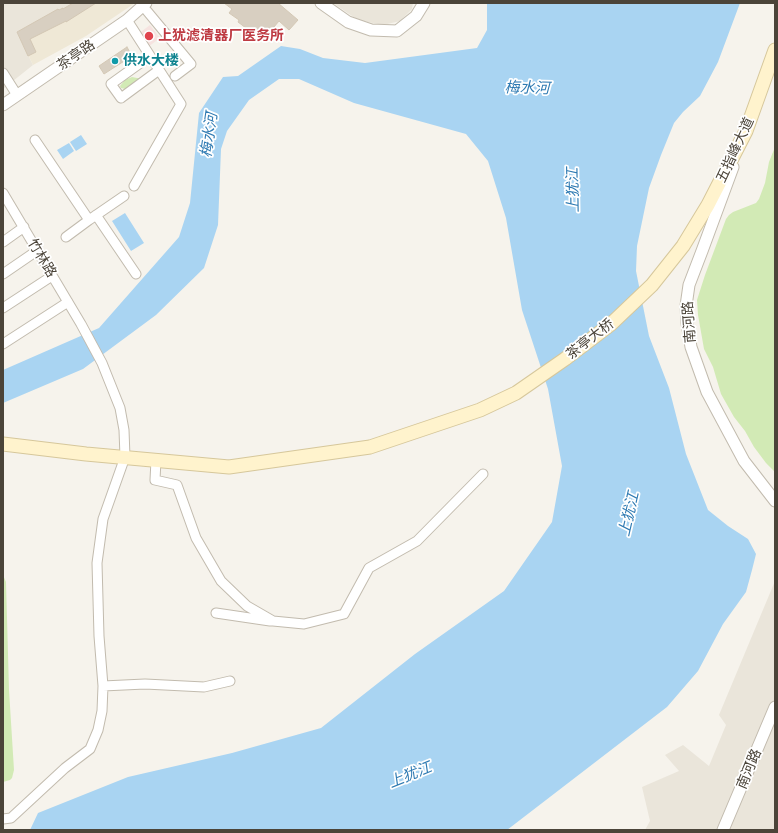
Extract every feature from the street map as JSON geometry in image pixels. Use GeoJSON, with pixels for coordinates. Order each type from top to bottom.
{"type":"FeatureCollection","features":[{"type":"Feature","properties":{"kind":"main road","name":"五指峰大道"},"geometry":{"type":"LineString","coordinates":[[683,246],[708,205],[746,131],[775,50]]}},
{"type":"Feature","properties":{"kind":"main road","name":"茶亭大桥"},"geometry":{"type":"LineString","coordinates":[[3,444],[229,467],[370,447],[480,410],[516,392],[566,359],[611,324],[652,285],[683,246]]}},
{"type":"Feature","properties":{"kind":"street"},"geometry":{"type":"LineString","coordinates":[[321,3],[348,22],[371,30],[397,31],[416,16],[424,3]]}},
{"type":"Feature","properties":{"kind":"street"},"geometry":{"type":"LineString","coordinates":[[147,7],[191,64],[175,76]]}},
{"type":"Feature","properties":{"kind":"street","name":"茶亭路"},"geometry":{"type":"LineString","coordinates":[[3,105],[147,7]]}},
{"type":"Feature","properties":{"kind":"street"},"geometry":{"type":"LineString","coordinates":[[127,20],[181,104],[134,186]]}},
{"type":"Feature","properties":{"kind":"street"},"geometry":{"type":"LineString","coordinates":[[150,56],[111,84],[121,98],[159,70]]}},
{"type":"Feature","properties":{"kind":"street"},"geometry":{"type":"LineString","coordinates":[[3,73],[17,95]]}},
{"type":"Feature","properties":{"kind":"street","name":"南河路"},"geometry":{"type":"LineString","coordinates":[[746,131],[689,285],[686,306],[691,347],[707,392],[744,461],[775,501]]}},
{"type":"Feature","properties":{"kind":"street"},"geometry":{"type":"LineString","coordinates":[[34,140],[136,274]]}},
{"type":"Feature","properties":{"kind":"street","name":"竹林路"},"geometry":{"type":"LineString","coordinates":[[3,193],[6,205],[24,227],[38,250],[102,363],[120,408],[124,430],[125,457]]}},
{"type":"Feature","properties":{"kind":"street"},"geometry":{"type":"LineString","coordinates":[[66,237],[92,217],[124,196]]}},
{"type":"Feature","properties":{"kind":"street"},"geometry":{"type":"LineString","coordinates":[[3,242],[24,227]]}},
{"type":"Feature","properties":{"kind":"street"},"geometry":{"type":"LineString","coordinates":[[3,274],[38,250]]}},
{"type":"Feature","properties":{"kind":"street"},"geometry":{"type":"LineString","coordinates":[[3,308],[52,276]]}},
{"type":"Feature","properties":{"kind":"street"},"geometry":{"type":"LineString","coordinates":[[3,344],[68,302]]}},
{"type":"Feature","properties":{"kind":"street"},"geometry":{"type":"LineString","coordinates":[[3,819],[11,818],[65,768],[90,749],[98,730],[102,712],[103,686],[99,636],[97,563],[103,519],[125,457]]}},
{"type":"Feature","properties":{"kind":"street"},"geometry":{"type":"LineString","coordinates":[[156,460],[156,480],[177,485],[196,538],[221,581],[247,606],[273,621]]}},
{"type":"Feature","properties":{"kind":"street"},"geometry":{"type":"LineString","coordinates":[[216,614],[304,624],[344,614],[369,568],[417,541],[483,474]]}},
{"type":"Feature","properties":{"kind":"street"},"geometry":{"type":"LineString","coordinates":[[103,686],[145,684],[204,687],[230,681]]}},
{"type":"Feature","properties":{"kind":"street","name":"南河路"},"geometry":{"type":"LineString","coordinates":[[723,830],[775,707]]}},
{"type":"Feature","properties":{"kind":"shaded area"},"geometry":{"type":"Polygon","coordinates":[[[3,3],[73,3],[17,32],[33,65],[3,89],[3,3]]]}},
{"type":"Feature","properties":{"kind":"shaded area"},"geometry":{"type":"Polygon","coordinates":[[[73,3],[135,3],[86,36],[33,65],[17,32],[58,9],[64,9],[73,3]]]}},
{"type":"Feature","properties":{"kind":"shaded area"},"geometry":{"type":"Polygon","coordinates":[[[333,3],[413,3],[412,9],[400,21],[383,25],[358,20],[333,3]]]}},
{"type":"Feature","properties":{"kind":"shaded area","name":"上犹滤清器厂医务所"},"geometry":{"type":"Polygon","coordinates":[[[150,25],[160,38],[148,47],[138,34],[150,25]]]}},
{"type":"Feature","properties":{"kind":"shaded area"},"geometry":{"type":"Polygon","coordinates":[[[775,581],[775,830],[645,830],[650,821],[642,787],[679,771],[665,755],[683,745],[709,766],[726,725],[719,715],[775,581]]]}},
{"type":"Feature","properties":{"kind":"green space"},"geometry":{"type":"Polygon","coordinates":[[[132,77],[139,78],[139,80],[133,86],[125,89],[121,88],[120,86],[125,80],[132,77]]]}},
{"type":"Feature","properties":{"kind":"green space"},"geometry":{"type":"Polygon","coordinates":[[[775,147],[775,472],[754,447],[721,394],[713,367],[704,349],[697,300],[726,219],[733,212],[756,203],[759,199],[765,183],[769,162],[775,147]]]}},
{"type":"Feature","properties":{"kind":"green space"},"geometry":{"type":"Polygon","coordinates":[[[3,575],[6,582],[9,690],[14,770],[12,778],[3,782],[3,575]]]}},
{"type":"Feature","properties":{"kind":"water"},"geometry":{"type":"Polygon","coordinates":[[[487,3],[740,3],[718,62],[700,96],[674,123],[661,155],[649,188],[637,246],[636,271],[649,336],[669,388],[686,454],[708,510],[728,526],[748,539],[756,554],[746,592],[723,624],[698,671],[667,707],[507,830],[30,830],[38,813],[128,777],[232,753],[321,728],[415,654],[504,591],[552,522],[562,466],[548,389],[522,310],[506,218],[488,161],[466,134],[354,103],[299,79],[279,79],[249,100],[227,131],[221,149],[218,225],[204,268],[156,315],[83,369],[3,403],[3,370],[99,328],[179,237],[190,203],[199,113],[223,77],[238,76],[281,46],[300,49],[323,58],[365,63],[477,48],[487,30],[487,3]]]}},
{"type":"Feature","properties":{"kind":"water"},"geometry":{"type":"Polygon","coordinates":[[[81,135],[87,144],[76,151],[70,142],[81,135]]]}},
{"type":"Feature","properties":{"kind":"water"},"geometry":{"type":"Polygon","coordinates":[[[69,143],[74,151],[63,159],[57,150],[69,143]]]}},
{"type":"Feature","properties":{"kind":"water"},"geometry":{"type":"Polygon","coordinates":[[[125,213],[144,243],[131,251],[112,221],[125,213]]]}},
{"type":"Feature","properties":{"kind":"building"},"geometry":{"type":"Polygon","coordinates":[[[73,3],[96,3],[66,22],[30,39],[36,52],[28,56],[17,32],[58,9],[63,9],[73,3]]]}},
{"type":"Feature","properties":{"kind":"building"},"geometry":{"type":"Polygon","coordinates":[[[224,3],[278,3],[298,20],[289,30],[279,21],[263,40],[252,29],[250,31],[238,22],[239,20],[229,13],[232,9],[224,3]]]}},
{"type":"Feature","properties":{"kind":"building","name":"供水大楼"},"geometry":{"type":"Polygon","coordinates":[[[127,47],[132,56],[104,74],[99,66],[127,47]]]}},
{"type":"Feature","properties":{"kind":"place","name":"上犹滤清器厂医务所"},"geometry":{"type":"Point","coordinates":[149,36]}},
{"type":"Feature","properties":{"kind":"place","name":"供水大楼"},"geometry":{"type":"Point","coordinates":[115,61]}},
{"type":"Feature","properties":{"kind":"water label","name":"梅水河"},"geometry":{"type":"Point","coordinates":[527,88]}},
{"type":"Feature","properties":{"kind":"water label","name":"梅水河"},"geometry":{"type":"Point","coordinates":[209,135]}},
{"type":"Feature","properties":{"kind":"water label","name":"上犹江"},"geometry":{"type":"Point","coordinates":[573,190]}},
{"type":"Feature","properties":{"kind":"water label","name":"上犹江"},"geometry":{"type":"Point","coordinates":[629,514]}},
{"type":"Feature","properties":{"kind":"water label","name":"上犹江"},"geometry":{"type":"Point","coordinates":[410,775]}}]}
